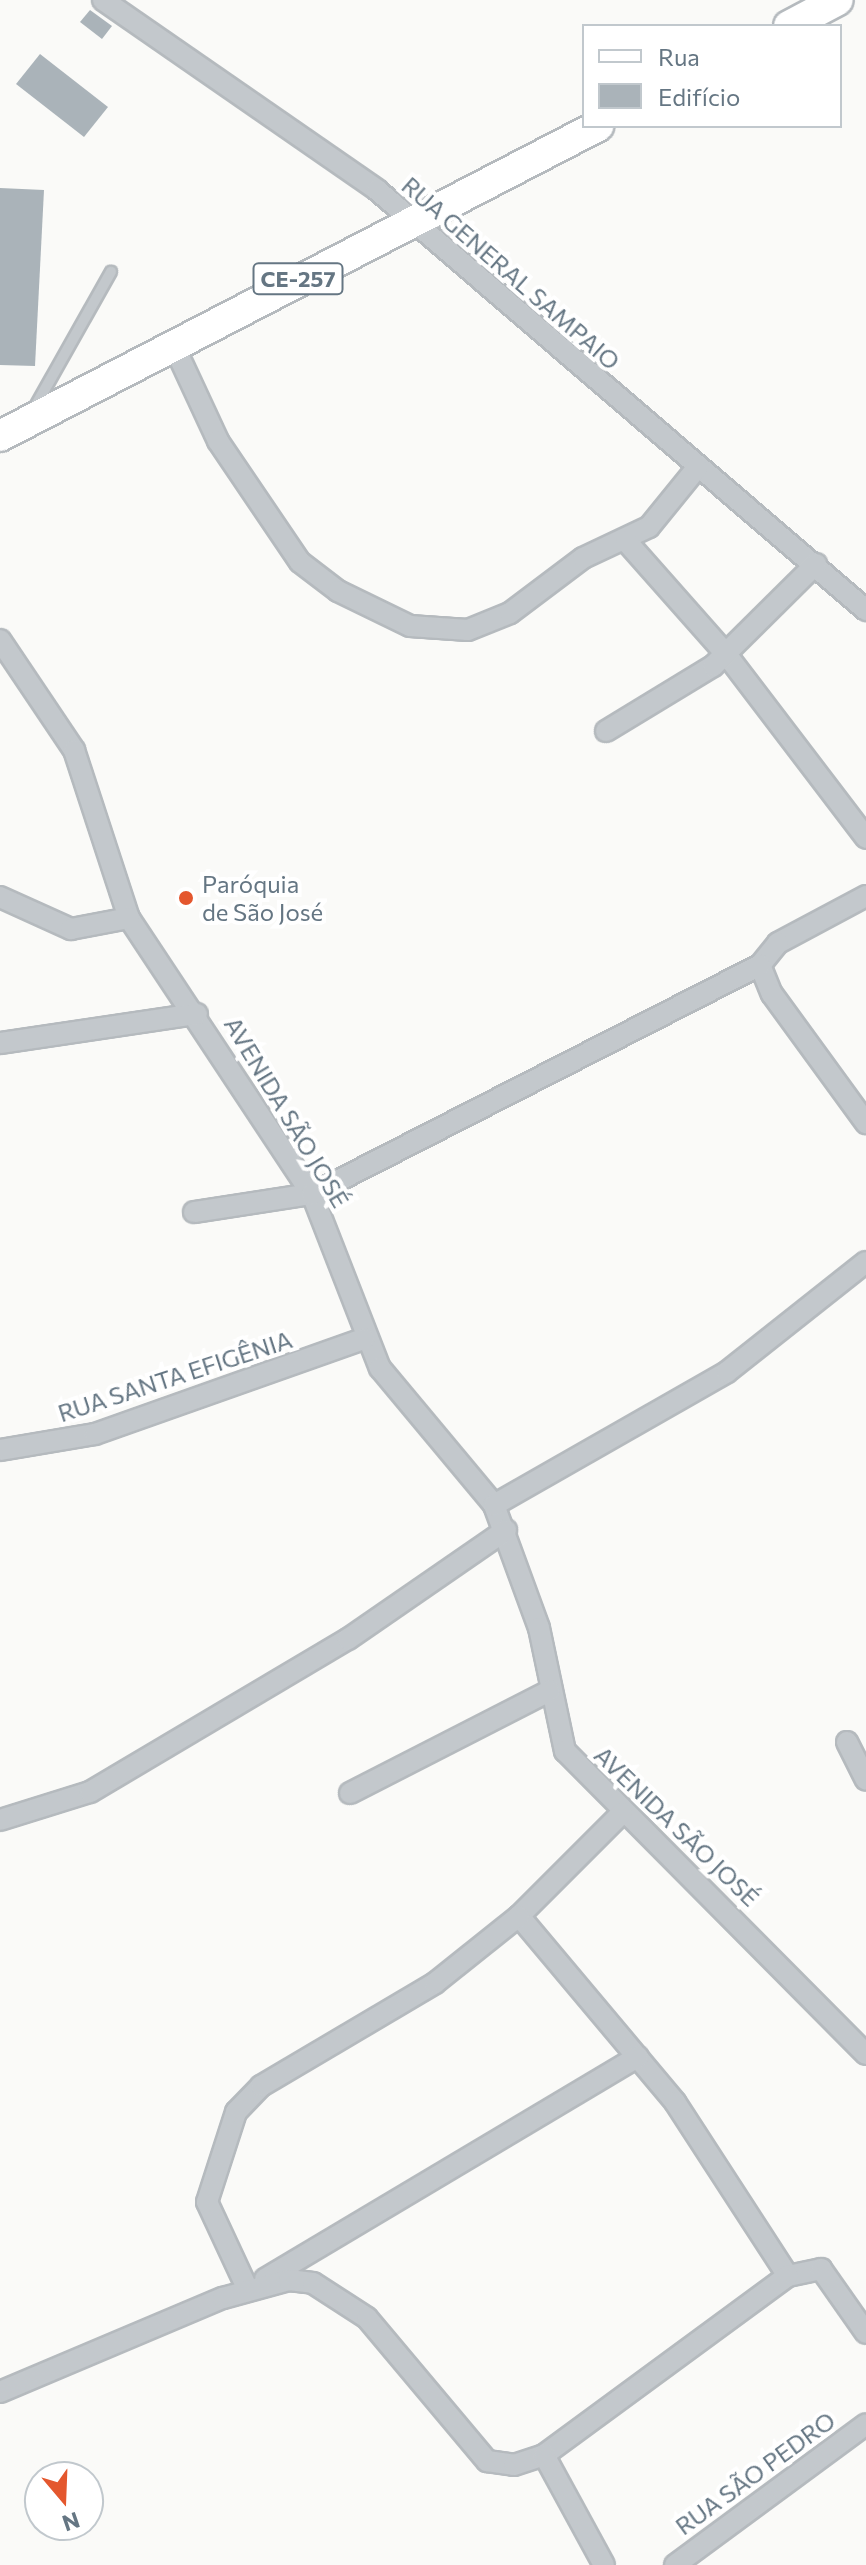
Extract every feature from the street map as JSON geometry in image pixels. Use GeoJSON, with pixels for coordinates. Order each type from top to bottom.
{"type":"FeatureCollection","features":[{"type":"Feature","properties":{"kind":"main road"},"geometry":{"type":"LineString","coordinates":[[793,24],[838,0]]}},
{"type":"Feature","properties":{"kind":"main road","name":"CE-257"},"geometry":{"type":"LineString","coordinates":[[0,436],[594,128]]}},
{"type":"Feature","properties":{"kind":"street","name":"RUA GENERAL SAMPAIO"},"geometry":{"type":"LineString","coordinates":[[103,0],[414,221],[697,468],[816,564],[866,610]]}},
{"type":"Feature","properties":{"kind":"street"},"geometry":{"type":"LineString","coordinates":[[174,346],[218,441],[300,562],[338,591],[410,626],[438,632],[491,622],[583,558],[626,541],[667,509],[697,468]]}},
{"type":"Feature","properties":{"kind":"street"},"geometry":{"type":"LineString","coordinates":[[626,541],[726,654],[866,838]]}},
{"type":"Feature","properties":{"kind":"street"},"geometry":{"type":"LineString","coordinates":[[606,731],[726,654],[816,564]]}},
{"type":"Feature","properties":{"kind":"street","name":"AVENIDA SÃO JOSÉ"},"geometry":{"type":"LineString","coordinates":[[0,640],[74,750],[129,918],[197,1014],[312,1194],[364,1339],[393,1389],[494,1505],[506,1530],[539,1628],[549,1691],[565,1751],[622,1813],[866,2054]]}},
{"type":"Feature","properties":{"kind":"street"},"geometry":{"type":"LineString","coordinates":[[194,1212],[312,1194],[760,965],[778,943],[866,896]]}},
{"type":"Feature","properties":{"kind":"street"},"geometry":{"type":"LineString","coordinates":[[0,897],[71,929],[129,918]]}},
{"type":"Feature","properties":{"kind":"street"},"geometry":{"type":"LineString","coordinates":[[760,965],[772,994],[866,1123]]}},
{"type":"Feature","properties":{"kind":"street"},"geometry":{"type":"LineString","coordinates":[[0,1043],[197,1014]]}},
{"type":"Feature","properties":{"kind":"street"},"geometry":{"type":"LineString","coordinates":[[494,1505],[715,1380],[866,1262]]}},
{"type":"Feature","properties":{"kind":"street","name":"RUA SANTA EFIGÊNIA"},"geometry":{"type":"LineString","coordinates":[[0,1450],[95,1434],[364,1339]]}},
{"type":"Feature","properties":{"kind":"street"},"geometry":{"type":"LineString","coordinates":[[0,1820],[90,1792],[348,1639],[506,1530]]}},
{"type":"Feature","properties":{"kind":"street"},"geometry":{"type":"LineString","coordinates":[[350,1793],[549,1691]]}},
{"type":"Feature","properties":{"kind":"street"},"geometry":{"type":"LineString","coordinates":[[847,1742],[866,1780]]}},
{"type":"Feature","properties":{"kind":"street"},"geometry":{"type":"LineString","coordinates":[[248,2290],[207,2202],[236,2112],[261,2086],[435,1983],[519,1916],[622,1813]]}},
{"type":"Feature","properties":{"kind":"street"},"geometry":{"type":"LineString","coordinates":[[519,1916],[638,2057],[788,2276]]}},
{"type":"Feature","properties":{"kind":"street"},"geometry":{"type":"LineString","coordinates":[[248,2290],[638,2057]]}},
{"type":"Feature","properties":{"kind":"street"},"geometry":{"type":"LineString","coordinates":[[0,2392],[85,2353],[248,2290],[289,2280],[342,2298],[487,2461],[514,2465],[544,2455],[788,2276],[821,2269],[860,2306],[866,2333]]}},
{"type":"Feature","properties":{"kind":"street","name":"RUA SÃO PEDRO"},"geometry":{"type":"LineString","coordinates":[[675,2565],[866,2424]]}},
{"type":"Feature","properties":{"kind":"street"},"geometry":{"type":"LineString","coordinates":[[544,2455],[604,2565]]}},
{"type":"Feature","properties":{"kind":"lane"},"geometry":{"type":"LineString","coordinates":[[28,421],[111,272]]}},
{"type":"Feature","properties":{"kind":"building"},"geometry":{"type":"Polygon","coordinates":[[[90,10],[112,26],[102,39],[80,22],[90,10]]]}},
{"type":"Feature","properties":{"kind":"building"},"geometry":{"type":"Polygon","coordinates":[[[40,54],[108,107],[84,137],[16,84],[40,54]]]}},
{"type":"Feature","properties":{"kind":"building"},"geometry":{"type":"Polygon","coordinates":[[[0,188],[44,190],[35,366],[0,365],[0,188]]]}},
{"type":"Feature","properties":{"kind":"place","name":"Paróquia de São José"},"geometry":{"type":"Point","coordinates":[186,898]}}]}
